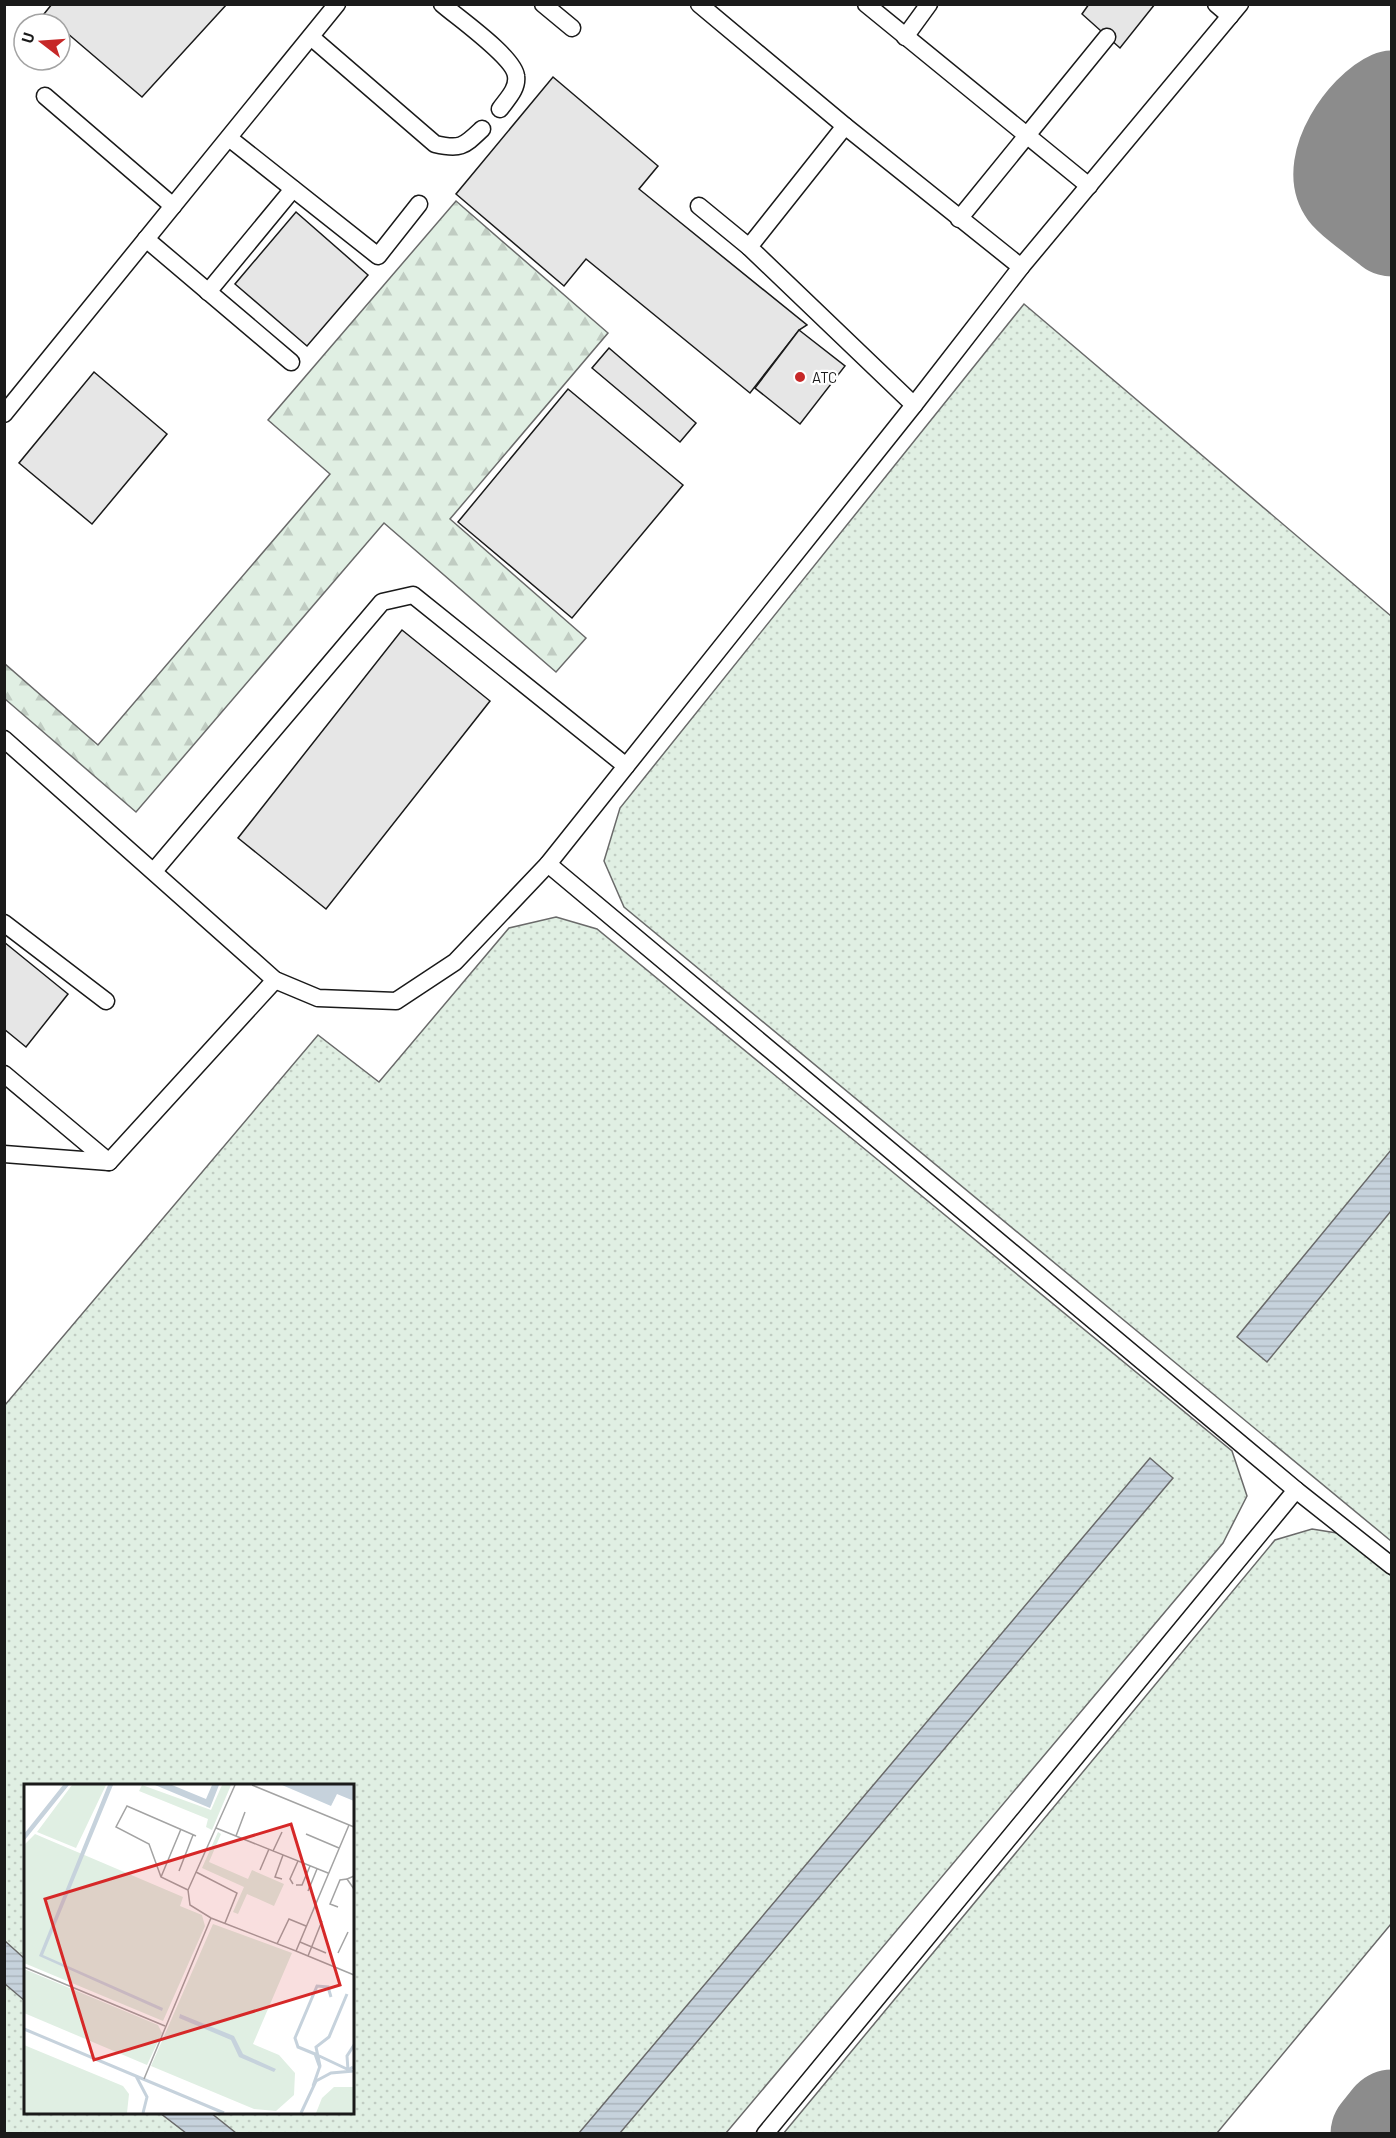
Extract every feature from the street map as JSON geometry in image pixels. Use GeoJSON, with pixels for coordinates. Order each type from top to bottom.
{"type":"FeatureCollection","features":[{"type":"Feature","properties":{"kind":"lane"},"geometry":{"type":"LineString","coordinates":[[4,414],[337,4]]}},
{"type":"Feature","properties":{"kind":"lane"},"geometry":{"type":"LineString","coordinates":[[442,4],[507,58],[516,74],[515,88],[500,109]]}},
{"type":"Feature","properties":{"kind":"lane"},"geometry":{"type":"LineString","coordinates":[[543,4],[572,28]]}},
{"type":"Feature","properties":{"kind":"lane"},"geometry":{"type":"LineString","coordinates":[[699,4],[845,126],[1021,267]]}},
{"type":"Feature","properties":{"kind":"lane"},"geometry":{"type":"LineString","coordinates":[[866,4],[1089,186]]}},
{"type":"Feature","properties":{"kind":"lane"},"geometry":{"type":"LineString","coordinates":[[905,37],[929,4]]}},
{"type":"Feature","properties":{"kind":"lane"},"geometry":{"type":"LineString","coordinates":[[4,739],[275,980],[318,998],[396,1001],[455,962],[548,864],[914,405],[1021,267],[1235,10],[1216,4]]}},
{"type":"Feature","properties":{"kind":"lane"},"geometry":{"type":"LineString","coordinates":[[311,37],[435,144],[448,147],[464,146],[482,129]]}},
{"type":"Feature","properties":{"kind":"lane"},"geometry":{"type":"LineString","coordinates":[[959,219],[1107,37]]}},
{"type":"Feature","properties":{"kind":"lane"},"geometry":{"type":"LineString","coordinates":[[45,96],[173,206]]}},
{"type":"Feature","properties":{"kind":"lane"},"geometry":{"type":"LineString","coordinates":[[749,247],[845,126]]}},
{"type":"Feature","properties":{"kind":"lane"},"geometry":{"type":"LineString","coordinates":[[229,138],[378,256],[419,204]]}},
{"type":"Feature","properties":{"kind":"lane"},"geometry":{"type":"LineString","coordinates":[[208,292],[293,189]]}},
{"type":"Feature","properties":{"kind":"lane"},"geometry":{"type":"LineString","coordinates":[[699,206],[749,247],[914,405]]}},
{"type":"Feature","properties":{"kind":"lane"},"geometry":{"type":"LineString","coordinates":[[146,239],[291,362]]}},
{"type":"Feature","properties":{"kind":"lane"},"geometry":{"type":"LineString","coordinates":[[154,871],[382,602],[402,597],[413,595],[626,766]]}},
{"type":"Feature","properties":{"kind":"lane"},"geometry":{"type":"LineString","coordinates":[[548,864],[1296,1490],[1392,1566]]}},
{"type":"Feature","properties":{"kind":"lane"},"geometry":{"type":"LineString","coordinates":[[4,923],[106,1001]]}},
{"type":"Feature","properties":{"kind":"lane"},"geometry":{"type":"LineString","coordinates":[[109,1162],[275,980]]}},
{"type":"Feature","properties":{"kind":"lane"},"geometry":{"type":"LineString","coordinates":[[4,1074],[109,1162]]}},
{"type":"Feature","properties":{"kind":"lane"},"geometry":{"type":"LineString","coordinates":[[4,1154],[109,1162]]}},
{"type":"Feature","properties":{"kind":"lane"},"geometry":{"type":"LineString","coordinates":[[765,2133],[1296,1490]]}},
{"type":"Feature","properties":{"kind":"green space"},"geometry":{"type":"Polygon","coordinates":[[[456,201],[608,333],[450,519],[586,638],[556,672],[384,523],[136,812],[5,699],[5,664],[98,745],[330,474],[268,420],[456,201]]]}},
{"type":"Feature","properties":{"kind":"green space"},"geometry":{"type":"Polygon","coordinates":[[[1024,304],[1391,616],[1391,1541],[624,907],[604,861],[620,808],[1024,304]]]}},
{"type":"Feature","properties":{"kind":"green space"},"geometry":{"type":"Polygon","coordinates":[[[556,917],[597,929],[1232,1451],[1247,1496],[1223,1543],[726,2133],[5,2134],[5,1405],[318,1035],[379,1082],[509,928],[556,917]]]}},
{"type":"Feature","properties":{"kind":"green space"},"geometry":{"type":"Polygon","coordinates":[[[1312,1529],[1343,1534],[1391,1576],[1391,1924],[1217,2133],[783,2134],[1275,1540],[1312,1529]]]}},
{"type":"Feature","properties":{"kind":"shaded area"},"geometry":{"type":"Polygon","coordinates":[[[1391,1150],[1391,1211],[1267,1362],[1237,1337],[1391,1150]]]}},
{"type":"Feature","properties":{"kind":"shaded area"},"geometry":{"type":"Polygon","coordinates":[[[1150,1458],[1173,1478],[620,2133],[579,2133],[1150,1458]]]}},
{"type":"Feature","properties":{"kind":"shaded area"},"geometry":{"type":"Polygon","coordinates":[[[5,1941],[24,1958],[24,2000],[5,1984],[5,1941]]]}},
{"type":"Feature","properties":{"kind":"shaded area"},"geometry":{"type":"Polygon","coordinates":[[[161,2114],[212,2114],[236,2133],[186,2133],[161,2114]]]}},
{"type":"Feature","properties":{"kind":"building"},"geometry":{"type":"Polygon","coordinates":[[[52,4],[227,4],[142,97],[72,37],[72,12],[46,12],[52,4]]]}},
{"type":"Feature","properties":{"kind":"building"},"geometry":{"type":"Polygon","coordinates":[[[1089,4],[1155,4],[1120,48],[1082,14],[1089,4]]]}},
{"type":"Feature","properties":{"kind":"building"},"geometry":{"type":"Polygon","coordinates":[[[553,77],[658,166],[639,189],[807,325],[799,330],[750,393],[586,259],[564,286],[456,194],[553,77]]]}},
{"type":"Feature","properties":{"kind":"building"},"geometry":{"type":"Polygon","coordinates":[[[296,212],[368,275],[307,346],[235,284],[296,212]]]}},
{"type":"Feature","properties":{"kind":"building","name":"ATC"},"geometry":{"type":"Polygon","coordinates":[[[799,330],[845,366],[800,424],[755,388],[799,330]]]}},
{"type":"Feature","properties":{"kind":"building"},"geometry":{"type":"Polygon","coordinates":[[[609,348],[696,423],[680,442],[592,368],[609,348]]]}},
{"type":"Feature","properties":{"kind":"building"},"geometry":{"type":"Polygon","coordinates":[[[94,372],[167,434],[92,524],[19,463],[94,372]]]}},
{"type":"Feature","properties":{"kind":"building"},"geometry":{"type":"Polygon","coordinates":[[[568,389],[683,485],[572,618],[458,522],[568,389]]]}},
{"type":"Feature","properties":{"kind":"building"},"geometry":{"type":"Polygon","coordinates":[[[402,630],[490,701],[326,909],[238,838],[402,630]]]}},
{"type":"Feature","properties":{"kind":"building"},"geometry":{"type":"Polygon","coordinates":[[[4,942],[68,994],[26,1047],[4,1029],[4,942]]]}},
{"type":"Feature","properties":{"kind":"taxiway"},"geometry":{"type":"LineString","coordinates":[[1392,100],[1382,106],[1362,127],[1347,154],[1343,167],[1343,180],[1348,191],[1392,227]]}},
{"type":"Feature","properties":{"kind":"taxiway"},"geometry":{"type":"LineString","coordinates":[[1380,2134],[1392,2119]]}},
{"type":"Feature","properties":{"kind":"place","name":"ATC"},"geometry":{"type":"Point","coordinates":[800,377]}}]}
